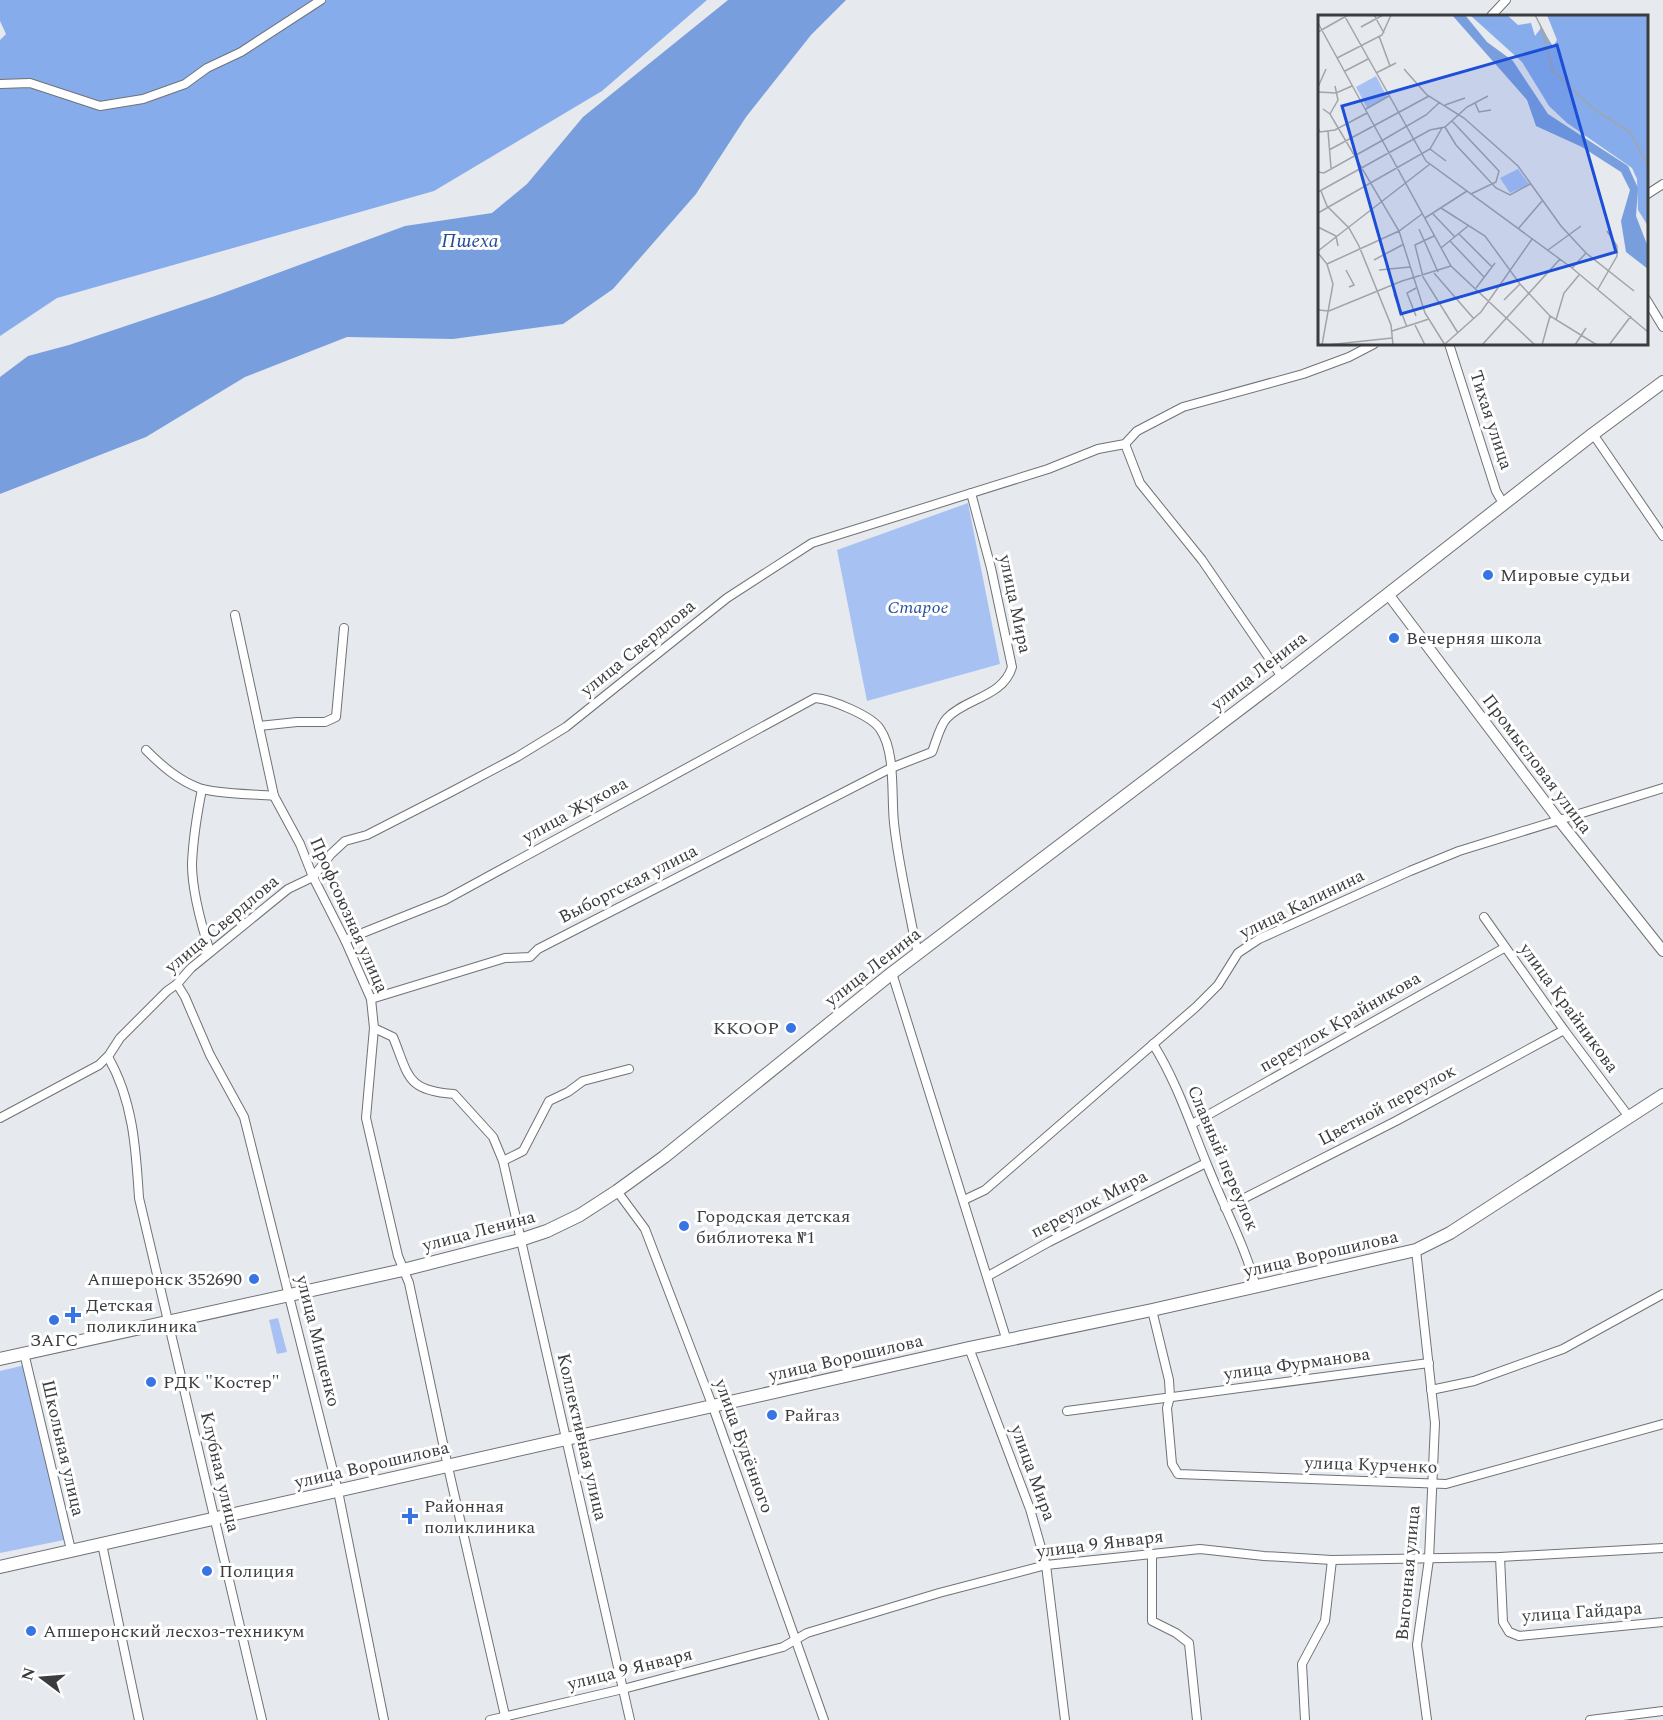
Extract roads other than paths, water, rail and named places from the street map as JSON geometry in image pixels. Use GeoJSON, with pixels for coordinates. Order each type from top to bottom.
{"type":"FeatureCollection","features":[{"type":"Feature","properties":{"kind":"main road","name":"улица Ленина"},"geometry":{"type":"LineString","coordinates":[[0,1359],[403,1270],[520,1240],[555,1227],[617,1191],[664,1157],[892,973],[1663,382]]}},
{"type":"Feature","properties":{"kind":"main road","name":"улица Ворошилова"},"geometry":{"type":"LineString","coordinates":[[0,1567],[969,1348],[1152,1310],[1416,1250],[1450,1233],[1663,1095]]}},
{"type":"Feature","properties":{"kind":"street"},"geometry":{"type":"LineString","coordinates":[[0,84],[30,83],[100,106],[143,99],[185,84],[207,68],[241,52],[321,0]]}},
{"type":"Feature","properties":{"kind":"street"},"geometry":{"type":"LineString","coordinates":[[1492,15],[1506,0]]}},
{"type":"Feature","properties":{"kind":"street"},"geometry":{"type":"LineString","coordinates":[[1648,194],[1663,184]]}},
{"type":"Feature","properties":{"kind":"street"},"geometry":{"type":"LineString","coordinates":[[1648,301],[1663,327]]}},
{"type":"Feature","properties":{"kind":"street","name":"улица Свердлова"},"geometry":{"type":"LineString","coordinates":[[0,1118],[99,1065],[108,1057],[120,1038],[191,968],[288,889],[313,877],[345,841],[367,835],[451,792],[517,757],[566,727],[727,598],[812,543],[1048,469],[1098,449],[1125,444],[1137,431],[1183,407],[1303,374],[1349,357],[1372,345]]}},
{"type":"Feature","properties":{"kind":"street","name":"Тихая улица"},"geometry":{"type":"LineString","coordinates":[[1449,345],[1496,491],[1504,505]]}},
{"type":"Feature","properties":{"kind":"street"},"geometry":{"type":"LineString","coordinates":[[1593,434],[1663,536]]}},
{"type":"Feature","properties":{"kind":"street"},"geometry":{"type":"LineString","coordinates":[[1125,444],[1140,483],[1202,560],[1282,676]]}},
{"type":"Feature","properties":{"kind":"street","name":"улица Мира"},"geometry":{"type":"LineString","coordinates":[[891,768],[932,752],[946,718],[991,693],[1009,677],[1012,668],[991,568],[971,493]]}},
{"type":"Feature","properties":{"kind":"street","name":"Промысловая улица"},"geometry":{"type":"LineString","coordinates":[[1388,594],[1558,819],[1663,951]]}},
{"type":"Feature","properties":{"kind":"street","name":"Профсоюзная улица"},"geometry":{"type":"LineString","coordinates":[[235,615],[274,796],[300,844],[313,877],[345,940],[371,999],[374,1028],[366,1118],[403,1270],[409,1283],[448,1467],[506,1718]]}},
{"type":"Feature","properties":{"kind":"street"},"geometry":{"type":"LineString","coordinates":[[259,726],[325,722],[336,717],[344,628]]}},
{"type":"Feature","properties":{"kind":"street","name":"улица Жукова"},"geometry":{"type":"LineString","coordinates":[[345,940],[445,900],[815,698],[828,699],[855,711],[879,726],[886,738],[891,768]]}},
{"type":"Feature","properties":{"kind":"street"},"geometry":{"type":"LineString","coordinates":[[146,750],[179,778],[202,789],[274,796]]}},
{"type":"Feature","properties":{"kind":"street"},"geometry":{"type":"LineString","coordinates":[[891,768],[894,824],[918,954]]}},
{"type":"Feature","properties":{"kind":"street","name":"Выборгская улица"},"geometry":{"type":"LineString","coordinates":[[371,999],[505,958],[530,957],[538,949],[891,768]]}},
{"type":"Feature","properties":{"kind":"street","name":"улица Калинина"},"geometry":{"type":"LineString","coordinates":[[964,1200],[985,1190],[1196,1007],[1218,985],[1238,953],[1259,939],[1449,855],[1663,788]]}},
{"type":"Feature","properties":{"kind":"street"},"geometry":{"type":"LineString","coordinates":[[202,789],[196,815],[192,866],[201,924],[210,952]]}},
{"type":"Feature","properties":{"kind":"street","name":"улица Крайникова"},"geometry":{"type":"LineString","coordinates":[[1484,917],[1504,948],[1629,1117]]}},
{"type":"Feature","properties":{"kind":"street","name":"переулок Крайникова"},"geometry":{"type":"LineString","coordinates":[[1192,1125],[1504,948]]}},
{"type":"Feature","properties":{"kind":"street"},"geometry":{"type":"LineString","coordinates":[[892,973],[1007,1341]]}},
{"type":"Feature","properties":{"kind":"street","name":"улица Мищенко"},"geometry":{"type":"LineString","coordinates":[[177,984],[210,1055],[244,1117],[338,1491],[384,1720]]}},
{"type":"Feature","properties":{"kind":"street","name":"Коллективная улица"},"geometry":{"type":"LineString","coordinates":[[374,1028],[393,1037],[409,1077],[420,1088],[435,1093],[454,1094],[493,1137],[503,1161],[630,1720]]}},
{"type":"Feature","properties":{"kind":"street","name":"Цветной переулок"},"geometry":{"type":"LineString","coordinates":[[1225,1208],[1564,1030]]}},
{"type":"Feature","properties":{"kind":"street","name":"Славный переулок"},"geometry":{"type":"LineString","coordinates":[[1153,1044],[1192,1125],[1250,1265],[1256,1287]]}},
{"type":"Feature","properties":{"kind":"street","name":"Клубная улица"},"geometry":{"type":"LineString","coordinates":[[108,1057],[118,1075],[128,1107],[136,1149],[139,1198],[262,1720]]}},
{"type":"Feature","properties":{"kind":"street"},"geometry":{"type":"LineString","coordinates":[[503,1161],[523,1151],[549,1101],[568,1092],[583,1081],[629,1069]]}},
{"type":"Feature","properties":{"kind":"street","name":"переулок Мира"},"geometry":{"type":"LineString","coordinates":[[988,1276],[1059,1237],[1206,1163]]}},
{"type":"Feature","properties":{"kind":"street","name":"улица Будённого"},"geometry":{"type":"LineString","coordinates":[[617,1191],[645,1230],[713,1407],[824,1720]]}},
{"type":"Feature","properties":{"kind":"street","name":"Выгонная улица"},"geometry":{"type":"LineString","coordinates":[[1416,1250],[1436,1423],[1431,1485],[1429,1559],[1417,1645],[1427,1720]]}},
{"type":"Feature","properties":{"kind":"street"},"geometry":{"type":"LineString","coordinates":[[1431,1390],[1474,1381],[1563,1349],[1663,1294]]}},
{"type":"Feature","properties":{"kind":"street"},"geometry":{"type":"LineString","coordinates":[[1152,1310],[1169,1380],[1170,1397]]}},
{"type":"Feature","properties":{"kind":"street","name":"улица Мира"},"geometry":{"type":"LineString","coordinates":[[969,1348],[1030,1509],[1046,1565],[1065,1720]]}},
{"type":"Feature","properties":{"kind":"street","name":"Школьная улица"},"geometry":{"type":"LineString","coordinates":[[24,1353],[71,1550]]}},
{"type":"Feature","properties":{"kind":"street","name":"улица Фурманова"},"geometry":{"type":"LineString","coordinates":[[1067,1411],[1429,1363]]}},
{"type":"Feature","properties":{"kind":"street","name":"улица Курченко"},"geometry":{"type":"LineString","coordinates":[[1170,1397],[1167,1408],[1172,1464],[1178,1474],[1446,1484],[1663,1424]]}},
{"type":"Feature","properties":{"kind":"street"},"geometry":{"type":"LineString","coordinates":[[102,1544],[139,1720]]}},
{"type":"Feature","properties":{"kind":"street","name":"улица 9 Января"},"geometry":{"type":"LineString","coordinates":[[490,1720],[623,1689],[783,1647],[807,1633],[939,1593],[1046,1565],[1200,1550],[1332,1560],[1500,1557],[1663,1548]]}},
{"type":"Feature","properties":{"kind":"street"},"geometry":{"type":"LineString","coordinates":[[1152,1555],[1152,1621],[1176,1633],[1189,1644],[1197,1720]]}},
{"type":"Feature","properties":{"kind":"street","name":"улица Гайдара"},"geometry":{"type":"LineString","coordinates":[[1500,1557],[1503,1622],[1509,1632],[1519,1636],[1663,1622]]}},
{"type":"Feature","properties":{"kind":"street"},"geometry":{"type":"LineString","coordinates":[[1305,1720],[1302,1664],[1325,1621],[1332,1560]]}},
{"type":"Feature","properties":{"kind":"street"},"geometry":{"type":"LineString","coordinates":[[1590,1720],[1663,1711]]}},
{"type":"Feature","properties":{"kind":"water","name":"Пшеха"},"geometry":{"type":"Polygon","coordinates":[[[728,0],[846,0],[811,35],[746,117],[696,194],[613,289],[563,324],[453,339],[347,337],[245,377],[146,437],[0,494],[0,377],[28,356],[69,345],[215,296],[405,226],[492,213],[527,184],[583,117],[728,0]]]}},
{"type":"Feature","properties":{"kind":"place","name":"Мировые судьи"},"geometry":{"type":"Point","coordinates":[1488,575]}},
{"type":"Feature","properties":{"kind":"place","name":"Вечерняя школа"},"geometry":{"type":"Point","coordinates":[1394,638]}},
{"type":"Feature","properties":{"kind":"place","name":"ККООР"},"geometry":{"type":"Point","coordinates":[791,1028]}},
{"type":"Feature","properties":{"kind":"place","name":"Городская детская библиотека №1"},"geometry":{"type":"Point","coordinates":[684,1226]}},
{"type":"Feature","properties":{"kind":"place","name":"Апшеронск 352690"},"geometry":{"type":"Point","coordinates":[254,1279]}},
{"type":"Feature","properties":{"kind":"place","name":"Детская поликлиника"},"geometry":{"type":"Point","coordinates":[73,1315]}},
{"type":"Feature","properties":{"kind":"place","name":"ЗАГС"},"geometry":{"type":"Point","coordinates":[54,1320]}},
{"type":"Feature","properties":{"kind":"place","name":"РДК \"Костер\""},"geometry":{"type":"Point","coordinates":[151,1382]}},
{"type":"Feature","properties":{"kind":"place","name":"Райгаз"},"geometry":{"type":"Point","coordinates":[772,1415]}},
{"type":"Feature","properties":{"kind":"place","name":"Районная поликлиника"},"geometry":{"type":"Point","coordinates":[410,1516]}},
{"type":"Feature","properties":{"kind":"place","name":"Полиция"},"geometry":{"type":"Point","coordinates":[207,1571]}},
{"type":"Feature","properties":{"kind":"place","name":"Апшеронский лесхоз-техникум"},"geometry":{"type":"Point","coordinates":[31,1631]}},
{"type":"Feature","properties":{"kind":"park label","name":"Старое"},"geometry":{"type":"Point","coordinates":[918,607]}}]}
